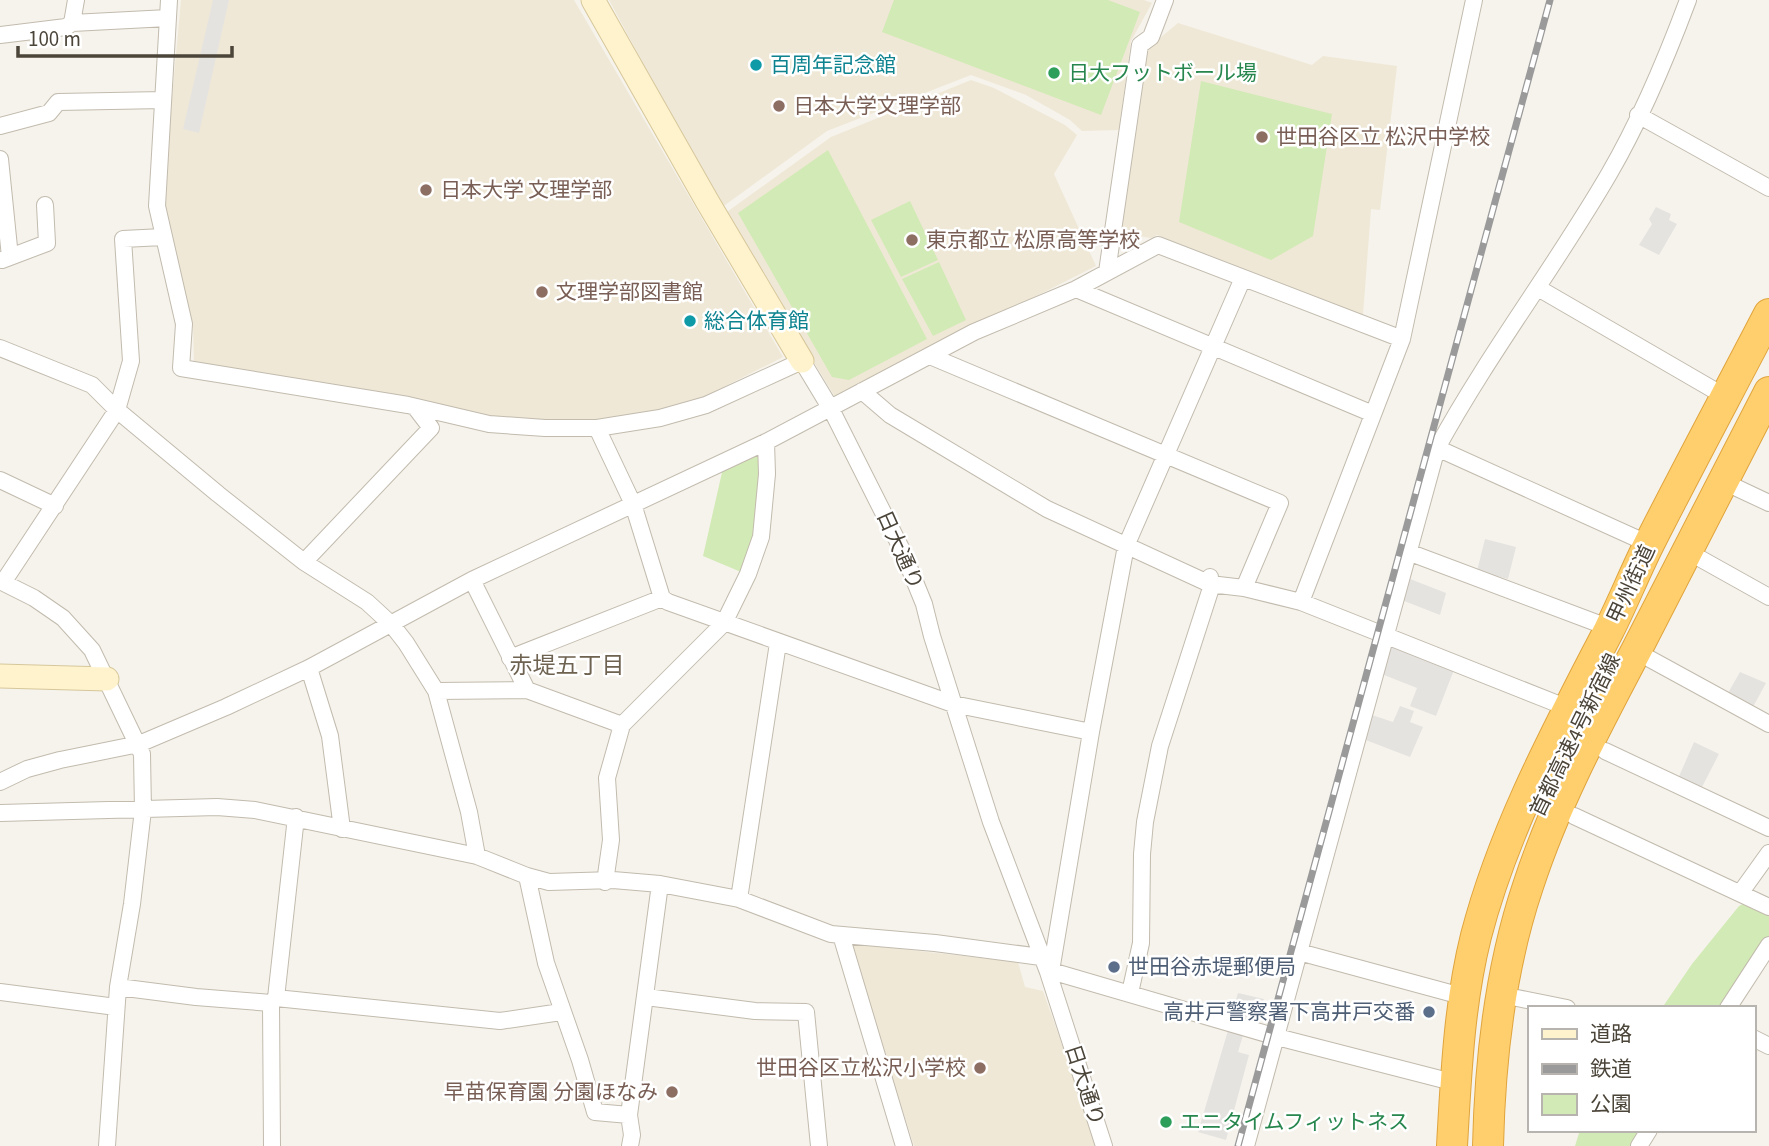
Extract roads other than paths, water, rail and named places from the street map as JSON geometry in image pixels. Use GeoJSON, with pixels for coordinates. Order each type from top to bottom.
{"type":"FeatureCollection","features":[{"type":"Feature","properties":{"kind":"highway","name":"甲州街道"},"geometry":{"type":"LineString","coordinates":[[1452,1146],[1465,997],[1476,939],[1497,866],[1536,774],[1568,708],[1610,628],[1649,544],[1769,314]]}},
{"type":"Feature","properties":{"kind":"highway","name":"首都高速4号新宿線"},"geometry":{"type":"LineString","coordinates":[[1470,1146],[1482,999],[1494,939],[1531,825],[1560,760],[1769,352]]}},
{"type":"Feature","properties":{"kind":"highway","name":"首都高速4号新宿線"},"geometry":{"type":"LineString","coordinates":[[1488,1146],[1492,1064],[1500,1002],[1511,944],[1543,843],[1577,764],[1769,392]]}},
{"type":"Feature","properties":{"kind":"highway"},"geometry":{"type":"LineString","coordinates":[[1504,1146],[1517,998],[1537,905],[1574,816],[1605,751],[1769,429]]}},
{"type":"Feature","properties":{"kind":"street"},"geometry":{"type":"LineString","coordinates":[[72,23],[76,0]]}},
{"type":"Feature","properties":{"kind":"street"},"geometry":{"type":"LineString","coordinates":[[169,0],[157,206],[184,324],[181,368],[415,407],[489,424],[597,428],[660,418],[706,405],[802,361]]}},
{"type":"Feature","properties":{"kind":"street","name":"日大通り"},"geometry":{"type":"LineString","coordinates":[[593,0],[707,201],[831,409],[902,550],[924,604],[991,822],[1047,967],[1104,1146]]}},
{"type":"Feature","properties":{"kind":"street"},"geometry":{"type":"LineString","coordinates":[[1107,272],[1140,45],[1150,37],[1164,0]]}},
{"type":"Feature","properties":{"kind":"street"},"geometry":{"type":"LineString","coordinates":[[1301,602],[1402,339],[1474,0]]}},
{"type":"Feature","properties":{"kind":"street"},"geometry":{"type":"LineString","coordinates":[[1246,1146],[1437,448],[1457,412],[1611,171],[1668,51],[1688,0]]}},
{"type":"Feature","properties":{"kind":"street"},"geometry":{"type":"LineString","coordinates":[[0,35],[66,27],[72,23],[168,18]]}},
{"type":"Feature","properties":{"kind":"street"},"geometry":{"type":"LineString","coordinates":[[0,126],[49,113],[58,102],[163,100]]}},
{"type":"Feature","properties":{"kind":"street"},"geometry":{"type":"LineString","coordinates":[[1638,115],[1769,188]]}},
{"type":"Feature","properties":{"kind":"street"},"geometry":{"type":"LineString","coordinates":[[0,159],[5,259],[47,243],[45,205]]}},
{"type":"Feature","properties":{"kind":"street"},"geometry":{"type":"LineString","coordinates":[[107,1146],[118,987],[132,904],[143,810],[142,754],[92,650],[63,618],[2,581],[55,506],[117,410],[131,361],[123,239],[163,237]]}},
{"type":"Feature","properties":{"kind":"street"},"geometry":{"type":"LineString","coordinates":[[0,782],[27,769],[139,744],[226,707],[309,668],[472,580],[766,442],[974,332],[1076,289],[1158,245],[1402,339]]}},
{"type":"Feature","properties":{"kind":"street"},"geometry":{"type":"LineString","coordinates":[[1047,967],[1126,546],[1243,278]]}},
{"type":"Feature","properties":{"kind":"street"},"geometry":{"type":"LineString","coordinates":[[1538,288],[1726,397]]}},
{"type":"Feature","properties":{"kind":"street"},"geometry":{"type":"LineString","coordinates":[[1076,289],[1373,414]]}},
{"type":"Feature","properties":{"kind":"street"},"geometry":{"type":"LineString","coordinates":[[0,348],[92,385],[117,410],[218,494],[304,562],[367,602],[392,625],[436,691],[478,856]]}},
{"type":"Feature","properties":{"kind":"street"},"geometry":{"type":"LineString","coordinates":[[930,356],[1280,503],[1244,588]]}},
{"type":"Feature","properties":{"kind":"street"},"geometry":{"type":"LineString","coordinates":[[862,391],[890,415],[975,467],[1047,509],[1126,546],[1210,580],[1301,602],[1568,708]]}},
{"type":"Feature","properties":{"kind":"street"},"geometry":{"type":"LineString","coordinates":[[304,562],[431,428],[415,407]]}},
{"type":"Feature","properties":{"kind":"street"},"geometry":{"type":"LineString","coordinates":[[597,428],[633,504],[662,598],[668,602],[953,704],[1091,732]]}},
{"type":"Feature","properties":{"kind":"street"},"geometry":{"type":"LineString","coordinates":[[605,882],[611,840],[607,778],[622,725],[724,623],[748,574],[761,537],[767,474],[766,442]]}},
{"type":"Feature","properties":{"kind":"street"},"geometry":{"type":"LineString","coordinates":[[1437,448],[1649,544]]}},
{"type":"Feature","properties":{"kind":"street"},"geometry":{"type":"LineString","coordinates":[[0,480],[55,506]]}},
{"type":"Feature","properties":{"kind":"street"},"geometry":{"type":"LineString","coordinates":[[1737,488],[1769,503]]}},
{"type":"Feature","properties":{"kind":"street"},"geometry":{"type":"LineString","coordinates":[[1408,552],[1610,628]]}},
{"type":"Feature","properties":{"kind":"street"},"geometry":{"type":"LineString","coordinates":[[1701,559],[1769,597]]}},
{"type":"Feature","properties":{"kind":"street"},"geometry":{"type":"LineString","coordinates":[[472,580],[527,690]]}},
{"type":"Feature","properties":{"kind":"street"},"geometry":{"type":"LineString","coordinates":[[1130,993],[1141,943],[1144,833],[1160,746],[1210,591],[1210,580]]}},
{"type":"Feature","properties":{"kind":"street"},"geometry":{"type":"LineString","coordinates":[[510,659],[662,598]]}},
{"type":"Feature","properties":{"kind":"street"},"geometry":{"type":"LineString","coordinates":[[739,899],[778,643]]}},
{"type":"Feature","properties":{"kind":"street"},"geometry":{"type":"LineString","coordinates":[[1650,659],[1769,724]]}},
{"type":"Feature","properties":{"kind":"street"},"geometry":{"type":"LineString","coordinates":[[309,668],[330,736],[342,829]]}},
{"type":"Feature","properties":{"kind":"street"},"geometry":{"type":"LineString","coordinates":[[0,676],[107,679]]}},
{"type":"Feature","properties":{"kind":"street"},"geometry":{"type":"LineString","coordinates":[[436,691],[527,690],[622,725]]}},
{"type":"Feature","properties":{"kind":"street"},"geometry":{"type":"LineString","coordinates":[[1605,751],[1769,828]]}},
{"type":"Feature","properties":{"kind":"street"},"geometry":{"type":"LineString","coordinates":[[0,813],[217,807],[296,817],[478,856],[549,882],[613,880],[660,884],[739,899],[787,919],[841,935],[935,943],[1047,967],[1277,1037],[1456,1083]]}},
{"type":"Feature","properties":{"kind":"street"},"geometry":{"type":"LineString","coordinates":[[1574,816],[1769,907]]}},
{"type":"Feature","properties":{"kind":"street"},"geometry":{"type":"LineString","coordinates":[[272,1146],[273,1001],[296,817]]}},
{"type":"Feature","properties":{"kind":"street"},"geometry":{"type":"LineString","coordinates":[[1741,892],[1769,853]]}},
{"type":"Feature","properties":{"kind":"street"},"geometry":{"type":"LineString","coordinates":[[527,876],[545,963],[580,1060],[595,1112],[629,1115]]}},
{"type":"Feature","properties":{"kind":"street"},"geometry":{"type":"LineString","coordinates":[[630,1146],[632,1135],[629,1115],[660,884]]}},
{"type":"Feature","properties":{"kind":"street"},"geometry":{"type":"LineString","coordinates":[[841,935],[904,1146]]}},
{"type":"Feature","properties":{"kind":"street"},"geometry":{"type":"LineString","coordinates":[[1729,1006],[1769,944]]}},
{"type":"Feature","properties":{"kind":"street"},"geometry":{"type":"LineString","coordinates":[[1299,952],[1465,997]]}},
{"type":"Feature","properties":{"kind":"street"},"geometry":{"type":"LineString","coordinates":[[118,987],[196,997],[500,1021],[561,1012]]}},
{"type":"Feature","properties":{"kind":"street"},"geometry":{"type":"LineString","coordinates":[[0,992],[116,1007]]}},
{"type":"Feature","properties":{"kind":"street"},"geometry":{"type":"LineString","coordinates":[[646,997],[755,1011],[806,1012],[820,1146]]}},
{"type":"Feature","properties":{"kind":"street"},"geometry":{"type":"LineString","coordinates":[[1517,998],[1557,1006]]}},
{"type":"Feature","properties":{"kind":"railway"},"geometry":{"type":"LineString","coordinates":[[1238,1146],[1550,0]]}},
{"type":"Feature","properties":{"kind":"place","name":"百周年記念館"},"geometry":{"type":"Point","coordinates":[756,65]}},
{"type":"Feature","properties":{"kind":"place","name":"日大フットボール場"},"geometry":{"type":"Point","coordinates":[1054,73]}},
{"type":"Feature","properties":{"kind":"place","name":"日本大学文理学部"},"geometry":{"type":"Point","coordinates":[779,106]}},
{"type":"Feature","properties":{"kind":"place","name":"世田谷区立 松沢中学校"},"geometry":{"type":"Point","coordinates":[1262,137]}},
{"type":"Feature","properties":{"kind":"place","name":"日本大学 文理学部"},"geometry":{"type":"Point","coordinates":[426,190]}},
{"type":"Feature","properties":{"kind":"place","name":"東京都立 松原高等学校"},"geometry":{"type":"Point","coordinates":[912,240]}},
{"type":"Feature","properties":{"kind":"place","name":"文理学部図書館"},"geometry":{"type":"Point","coordinates":[542,292]}},
{"type":"Feature","properties":{"kind":"place","name":"総合体育館"},"geometry":{"type":"Point","coordinates":[690,321]}},
{"type":"Feature","properties":{"kind":"place","name":"世田谷赤堤郵便局"},"geometry":{"type":"Point","coordinates":[1114,967]}},
{"type":"Feature","properties":{"kind":"place","name":"高井戸警察署下高井戸交番"},"geometry":{"type":"Point","coordinates":[1429,1012]}},
{"type":"Feature","properties":{"kind":"place","name":"世田谷区立松沢小学校"},"geometry":{"type":"Point","coordinates":[980,1068]}},
{"type":"Feature","properties":{"kind":"place","name":"早苗保育園 分園ほなみ"},"geometry":{"type":"Point","coordinates":[672,1092]}},
{"type":"Feature","properties":{"kind":"place","name":"エニタイムフィットネス"},"geometry":{"type":"Point","coordinates":[1166,1122]}},
{"type":"Feature","properties":{"kind":"district","name":"赤堤五丁目"},"geometry":{"type":"Point","coordinates":[567,665]}}]}
